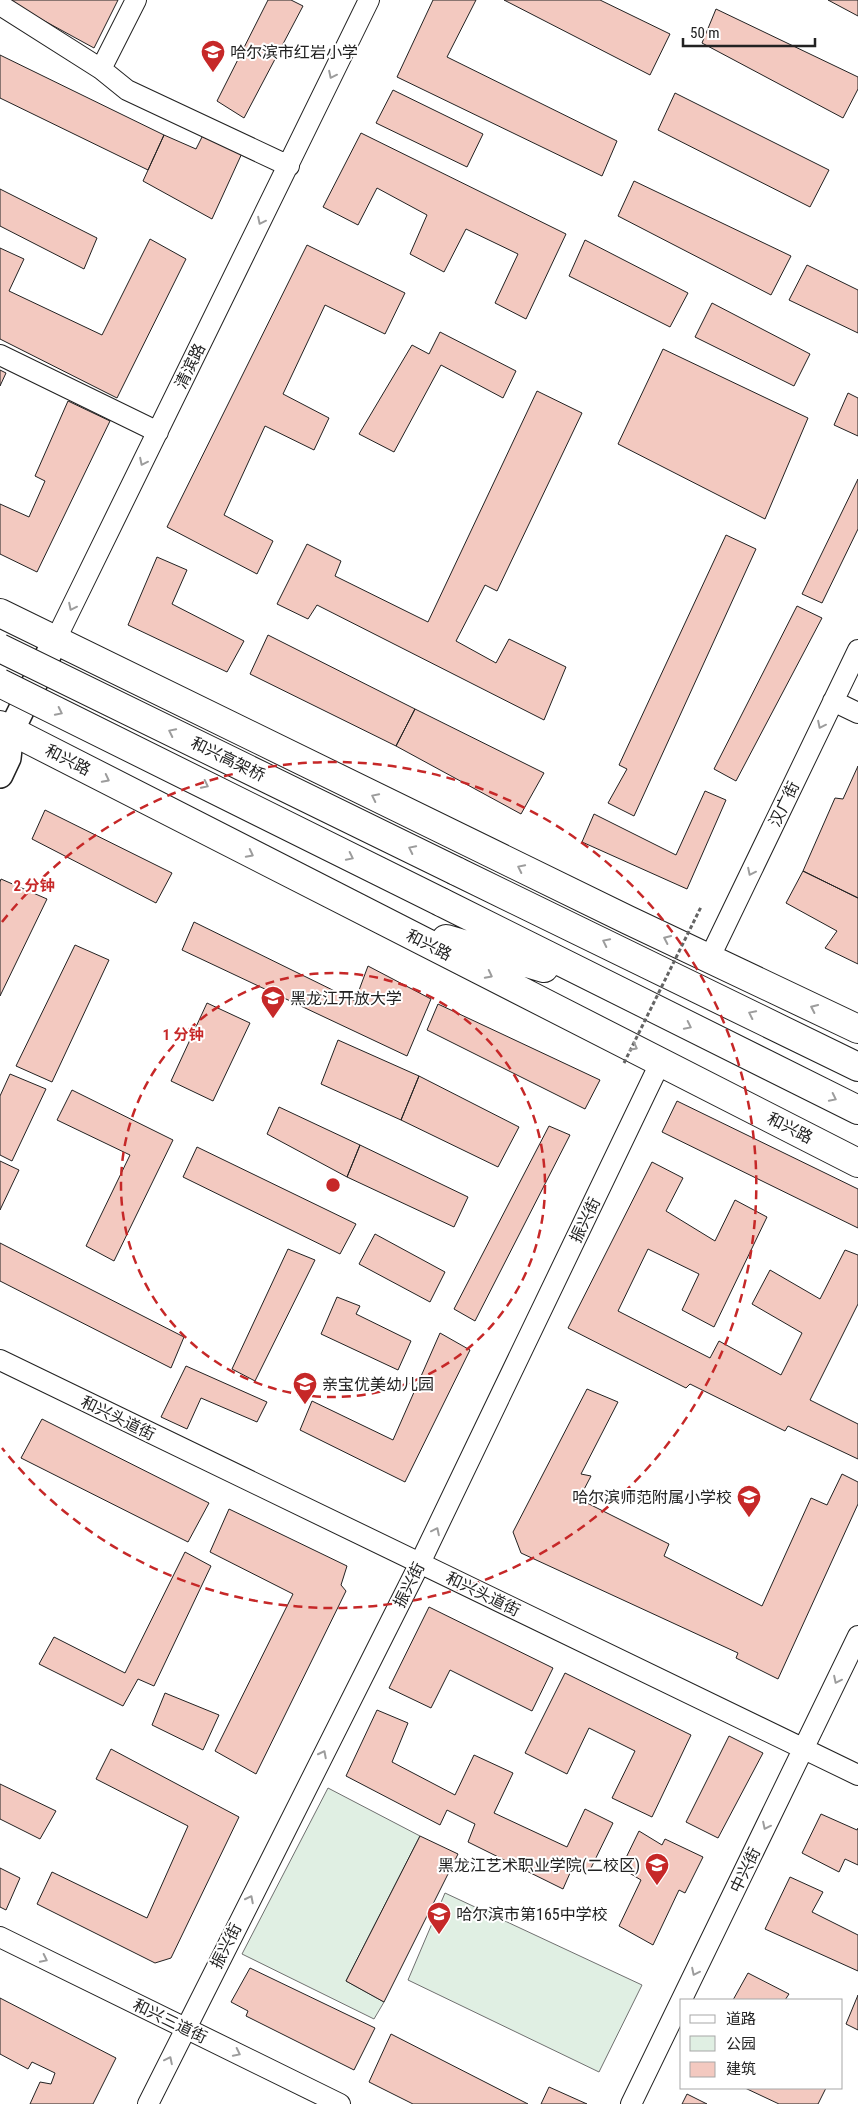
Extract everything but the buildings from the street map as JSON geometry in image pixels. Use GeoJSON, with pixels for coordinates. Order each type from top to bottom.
{"type":"FeatureCollection","features":[{"type":"Feature","properties":{"kind":"highway"},"geometry":{"type":"LineString","coordinates":[[0,612],[628,920],[858,1029]]}},
{"type":"Feature","properties":{"kind":"highway","name":"和兴高架桥"},"geometry":{"type":"LineString","coordinates":[[0,648],[456,871]]}},
{"type":"Feature","properties":{"kind":"highway","name":"和兴高架桥"},"geometry":{"type":"LineString","coordinates":[[0,683],[611,988]]}},
{"type":"Feature","properties":{"kind":"highway","name":"和兴路"},"geometry":{"type":"LineString","coordinates":[[4,732],[661,1061],[858,1163]]}},
{"type":"Feature","properties":{"kind":"highway"},"geometry":{"type":"LineString","coordinates":[[456,871],[628,920]]}},
{"type":"Feature","properties":{"kind":"highway"},"geometry":{"type":"LineString","coordinates":[[456,871],[858,1067]]}},
{"type":"Feature","properties":{"kind":"highway"},"geometry":{"type":"LineString","coordinates":[[378,919],[611,988],[858,1110]]}},
{"type":"Feature","properties":{"kind":"main road","name":"清滨路"},"geometry":{"type":"LineString","coordinates":[[0,775],[8,758],[4,732],[56,641]]}},
{"type":"Feature","properties":{"kind":"street"},"geometry":{"type":"LineString","coordinates":[[101,69],[136,0]]}},
{"type":"Feature","properties":{"kind":"street","name":"清滨路"},"geometry":{"type":"LineString","coordinates":[[56,641],[369,0]]}},
{"type":"Feature","properties":{"kind":"street"},"geometry":{"type":"LineString","coordinates":[[0,5],[101,69],[127,90],[288,166]]}},
{"type":"Feature","properties":{"kind":"street"},"geometry":{"type":"LineString","coordinates":[[0,355],[158,432]]}},
{"type":"Feature","properties":{"kind":"street","name":"汉广街"},"geometry":{"type":"LineString","coordinates":[[709,959],[858,650]]}},
{"type":"Feature","properties":{"kind":"street"},"geometry":{"type":"LineString","coordinates":[[833,701],[858,713]]}},
{"type":"Feature","properties":{"kind":"street","name":"振兴街"},"geometry":{"type":"LineString","coordinates":[[148,2104],[184,2028],[420,1564],[661,1061]]}},
{"type":"Feature","properties":{"kind":"street","name":"和兴头道街"},"geometry":{"type":"LineString","coordinates":[[0,1360],[858,1775]]}},
{"type":"Feature","properties":{"kind":"street","name":"中兴街"},"geometry":{"type":"LineString","coordinates":[[682,1999],[858,1636]]}},
{"type":"Feature","properties":{"kind":"street","name":"和兴三道街"},"geometry":{"type":"LineString","coordinates":[[0,1937],[340,2104]]}},
{"type":"Feature","properties":{"kind":"street","name":"中兴街"},"geometry":{"type":"LineString","coordinates":[[631,2104],[680,2003]]}},
{"type":"Feature","properties":{"kind":"path"},"geometry":{"type":"LineString","coordinates":[[624,1062],[701,907]]}},
{"type":"Feature","properties":{"kind":"green space"},"geometry":{"type":"Polygon","coordinates":[[[328,1788],[420,1836],[346,1981],[384,2002],[374,2019],[242,1954],[328,1788]]]}},
{"type":"Feature","properties":{"kind":"green space"},"geometry":{"type":"Polygon","coordinates":[[[445,1893],[642,1985],[599,2072],[408,1980],[445,1893]]]}},
{"type":"Feature","properties":{"kind":"place","name":"哈尔滨市红岩小学"},"geometry":{"type":"Point","coordinates":[213,73]}},
{"type":"Feature","properties":{"kind":"place","name":"黑龙江开放大学"},"geometry":{"type":"Point","coordinates":[273,1019]}},
{"type":"Feature","properties":{"kind":"place","name":"亲宝优美幼儿园"},"geometry":{"type":"Point","coordinates":[305,1405]}},
{"type":"Feature","properties":{"kind":"place","name":"哈尔滨师范附属小学校"},"geometry":{"type":"Point","coordinates":[749,1518]}},
{"type":"Feature","properties":{"kind":"place","name":"黑龙江艺术职业学院(二校区)"},"geometry":{"type":"Point","coordinates":[657,1886]}},
{"type":"Feature","properties":{"kind":"place","name":"哈尔滨市第165中学校"},"geometry":{"type":"Point","coordinates":[439,1935]}}]}
